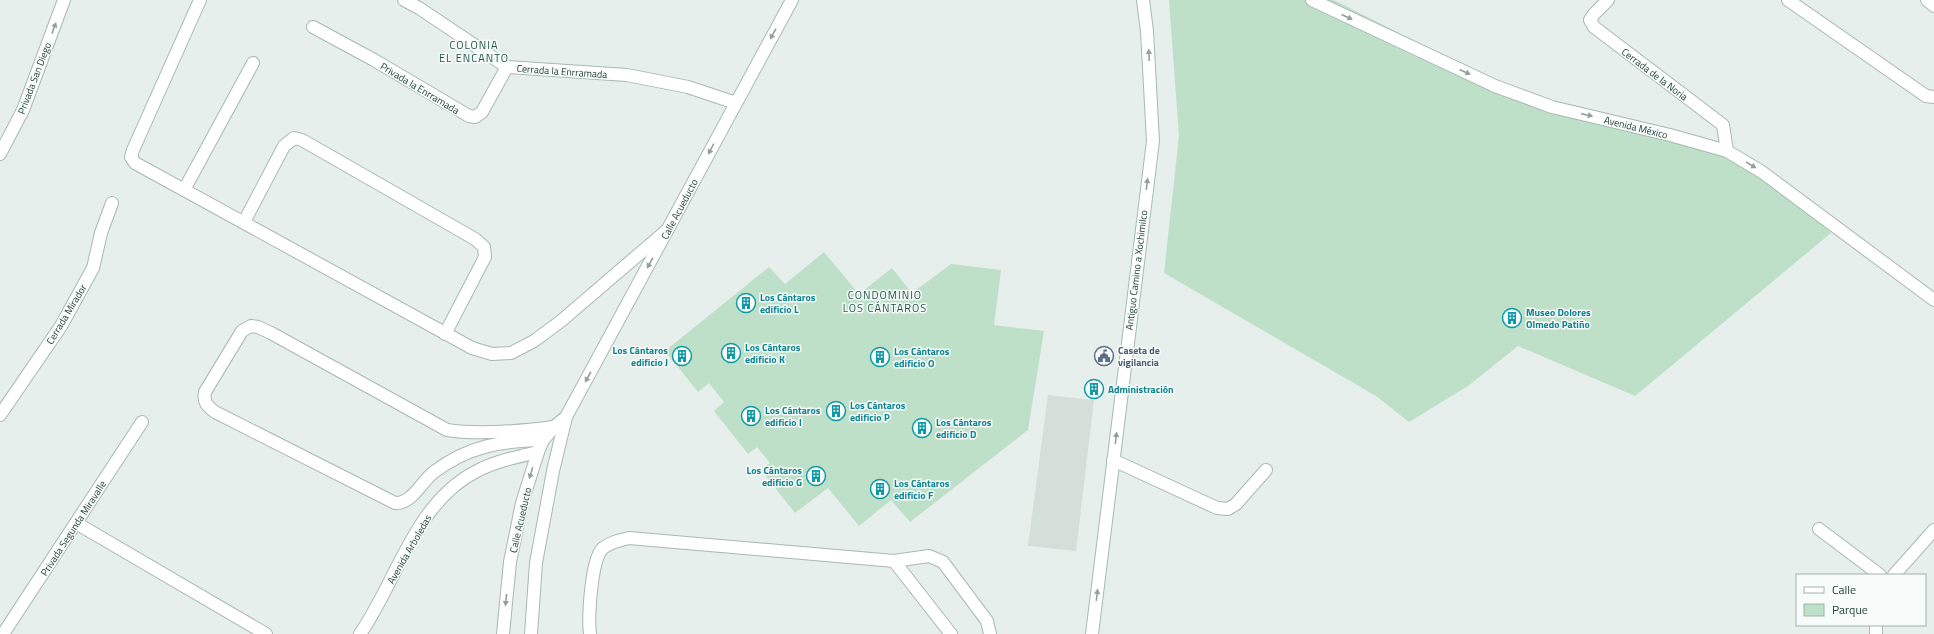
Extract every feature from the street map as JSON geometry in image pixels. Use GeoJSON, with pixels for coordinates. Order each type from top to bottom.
{"type":"FeatureCollection","features":[{"type":"Feature","properties":{"kind":"street","name":"Privada San Diego"},"geometry":{"type":"LineString","coordinates":[[0,154],[23,110],[64,0]]}},
{"type":"Feature","properties":{"kind":"street"},"geometry":{"type":"LineString","coordinates":[[200,0],[131,157],[135,162],[184,190],[445,334],[479,350],[492,354],[511,353],[534,341],[561,321],[669,228]]}},
{"type":"Feature","properties":{"kind":"street","name":"Cerrada la Enrramada"},"geometry":{"type":"LineString","coordinates":[[404,0],[419,8],[507,67],[627,75],[688,87],[736,103]]}},
{"type":"Feature","properties":{"kind":"street","name":"Calle Acueducto"},"geometry":{"type":"LineString","coordinates":[[531,634],[536,563],[553,471],[566,417],[792,0]]}},
{"type":"Feature","properties":{"kind":"street","name":"Antiguo Camino a Xochimilco"},"geometry":{"type":"LineString","coordinates":[[1092,634],[1153,141],[1147,31],[1143,0]]}},
{"type":"Feature","properties":{"kind":"street","name":"Avenida México"},"geometry":{"type":"LineString","coordinates":[[1312,0],[1495,86],[1545,104],[1727,151],[1762,172],[1934,300]]}},
{"type":"Feature","properties":{"kind":"street","name":"Cerrada de la Noria"},"geometry":{"type":"LineString","coordinates":[[1608,0],[1590,20],[1594,27],[1723,126],[1727,151]]}},
{"type":"Feature","properties":{"kind":"street"},"geometry":{"type":"LineString","coordinates":[[1788,0],[1926,96],[1934,97]]}},
{"type":"Feature","properties":{"kind":"street"},"geometry":{"type":"LineString","coordinates":[[1927,0],[1934,6]]}},
{"type":"Feature","properties":{"kind":"street","name":"Privada la Enrramada"},"geometry":{"type":"LineString","coordinates":[[313,27],[374,60],[469,116],[475,117],[482,112],[507,67]]}},
{"type":"Feature","properties":{"kind":"street"},"geometry":{"type":"LineString","coordinates":[[184,190],[253,63]]}},
{"type":"Feature","properties":{"kind":"street"},"geometry":{"type":"LineString","coordinates":[[244,222],[284,146],[294,138],[302,140],[475,239],[484,247],[485,257],[445,334]]}},
{"type":"Feature","properties":{"kind":"street","name":"Cerrada Mirador"},"geometry":{"type":"LineString","coordinates":[[0,415],[61,326],[93,268],[101,232],[112,203]]}},
{"type":"Feature","properties":{"kind":"street"},"geometry":{"type":"LineString","coordinates":[[544,440],[493,444],[466,452],[433,473],[408,500],[395,503],[215,412],[207,406],[204,399],[205,392],[242,331],[251,326],[265,330],[447,430],[460,432],[525,430],[554,427]]}},
{"type":"Feature","properties":{"kind":"street","name":"Calle Acueducto"},"geometry":{"type":"LineString","coordinates":[[503,634],[510,562],[522,503],[538,452],[544,440],[554,427],[566,417]]}},
{"type":"Feature","properties":{"kind":"street","name":"Privada Segunda Miravalle"},"geometry":{"type":"LineString","coordinates":[[3,634],[142,422]]}},
{"type":"Feature","properties":{"kind":"street","name":"Avenida Arboledas"},"geometry":{"type":"LineString","coordinates":[[360,634],[424,519],[441,497],[476,471],[498,462],[538,452]]}},
{"type":"Feature","properties":{"kind":"street"},"geometry":{"type":"LineString","coordinates":[[1113,460],[1217,508],[1228,509],[1236,504],[1266,470]]}},
{"type":"Feature","properties":{"kind":"street"},"geometry":{"type":"LineString","coordinates":[[76,523],[266,634]]}},
{"type":"Feature","properties":{"kind":"street"},"geometry":{"type":"LineString","coordinates":[[1819,529],[1879,574]]}},
{"type":"Feature","properties":{"kind":"street"},"geometry":{"type":"LineString","coordinates":[[1895,574],[1934,530]]}},
{"type":"Feature","properties":{"kind":"street"},"geometry":{"type":"LineString","coordinates":[[590,634],[591,588],[596,565],[602,549],[614,541],[629,538],[894,562],[929,556],[943,562],[987,621],[990,634]]}},
{"type":"Feature","properties":{"kind":"street"},"geometry":{"type":"LineString","coordinates":[[894,562],[951,634]]}},
{"type":"Feature","properties":{"kind":"shaded area"},"geometry":{"type":"Polygon","coordinates":[[[1048,395],[1094,400],[1076,551],[1028,546],[1048,395]]]}},
{"type":"Feature","properties":{"kind":"green space"},"geometry":{"type":"Polygon","coordinates":[[[1169,0],[1334,0],[1499,84],[1607,127],[1714,146],[1762,169],[1831,233],[1635,396],[1518,346],[1468,386],[1409,422],[1376,396],[1164,273],[1179,136],[1169,0]]]}},
{"type":"Feature","properties":{"kind":"green space"},"geometry":{"type":"Polygon","coordinates":[[[824,252],[859,294],[892,268],[912,293],[951,264],[1001,270],[994,325],[1044,331],[1028,430],[910,522],[891,500],[859,526],[828,488],[795,513],[761,470],[770,463],[757,447],[748,454],[714,411],[724,402],[709,383],[698,392],[665,351],[769,267],[785,284],[824,252]]]}},
{"type":"Feature","properties":{"kind":"place","name":"Los Cántaros edificio L"},"geometry":{"type":"Point","coordinates":[746,303]}},
{"type":"Feature","properties":{"kind":"place","name":"Museo Dolores Olmedo Patiño"},"geometry":{"type":"Point","coordinates":[1512,318]}},
{"type":"Feature","properties":{"kind":"place","name":"Los Cántaros edificio K"},"geometry":{"type":"Point","coordinates":[731,353]}},
{"type":"Feature","properties":{"kind":"place","name":"Los Cántaros edificio J"},"geometry":{"type":"Point","coordinates":[682,356]}},
{"type":"Feature","properties":{"kind":"place","name":"Caseta de vigilancia"},"geometry":{"type":"Point","coordinates":[1104,356]}},
{"type":"Feature","properties":{"kind":"place","name":"Los Cántaros edificio O"},"geometry":{"type":"Point","coordinates":[880,357]}},
{"type":"Feature","properties":{"kind":"place","name":"Administración"},"geometry":{"type":"Point","coordinates":[1094,389]}},
{"type":"Feature","properties":{"kind":"place","name":"Los Cántaros edificio P"},"geometry":{"type":"Point","coordinates":[836,411]}},
{"type":"Feature","properties":{"kind":"place","name":"Los Cántaros edificio I"},"geometry":{"type":"Point","coordinates":[751,416]}},
{"type":"Feature","properties":{"kind":"place","name":"Los Cántaros edificio D"},"geometry":{"type":"Point","coordinates":[922,428]}},
{"type":"Feature","properties":{"kind":"place","name":"Los Cántaros edificio G"},"geometry":{"type":"Point","coordinates":[816,476]}},
{"type":"Feature","properties":{"kind":"place","name":"Los Cántaros edificio F"},"geometry":{"type":"Point","coordinates":[880,489]}},
{"type":"Feature","properties":{"kind":"district","name":"COLONIA EL ENCANTO"},"geometry":{"type":"Point","coordinates":[474,51]}},
{"type":"Feature","properties":{"kind":"district","name":"CONDOMINIO LOS CÁNTAROS"},"geometry":{"type":"Point","coordinates":[885,301]}}]}
